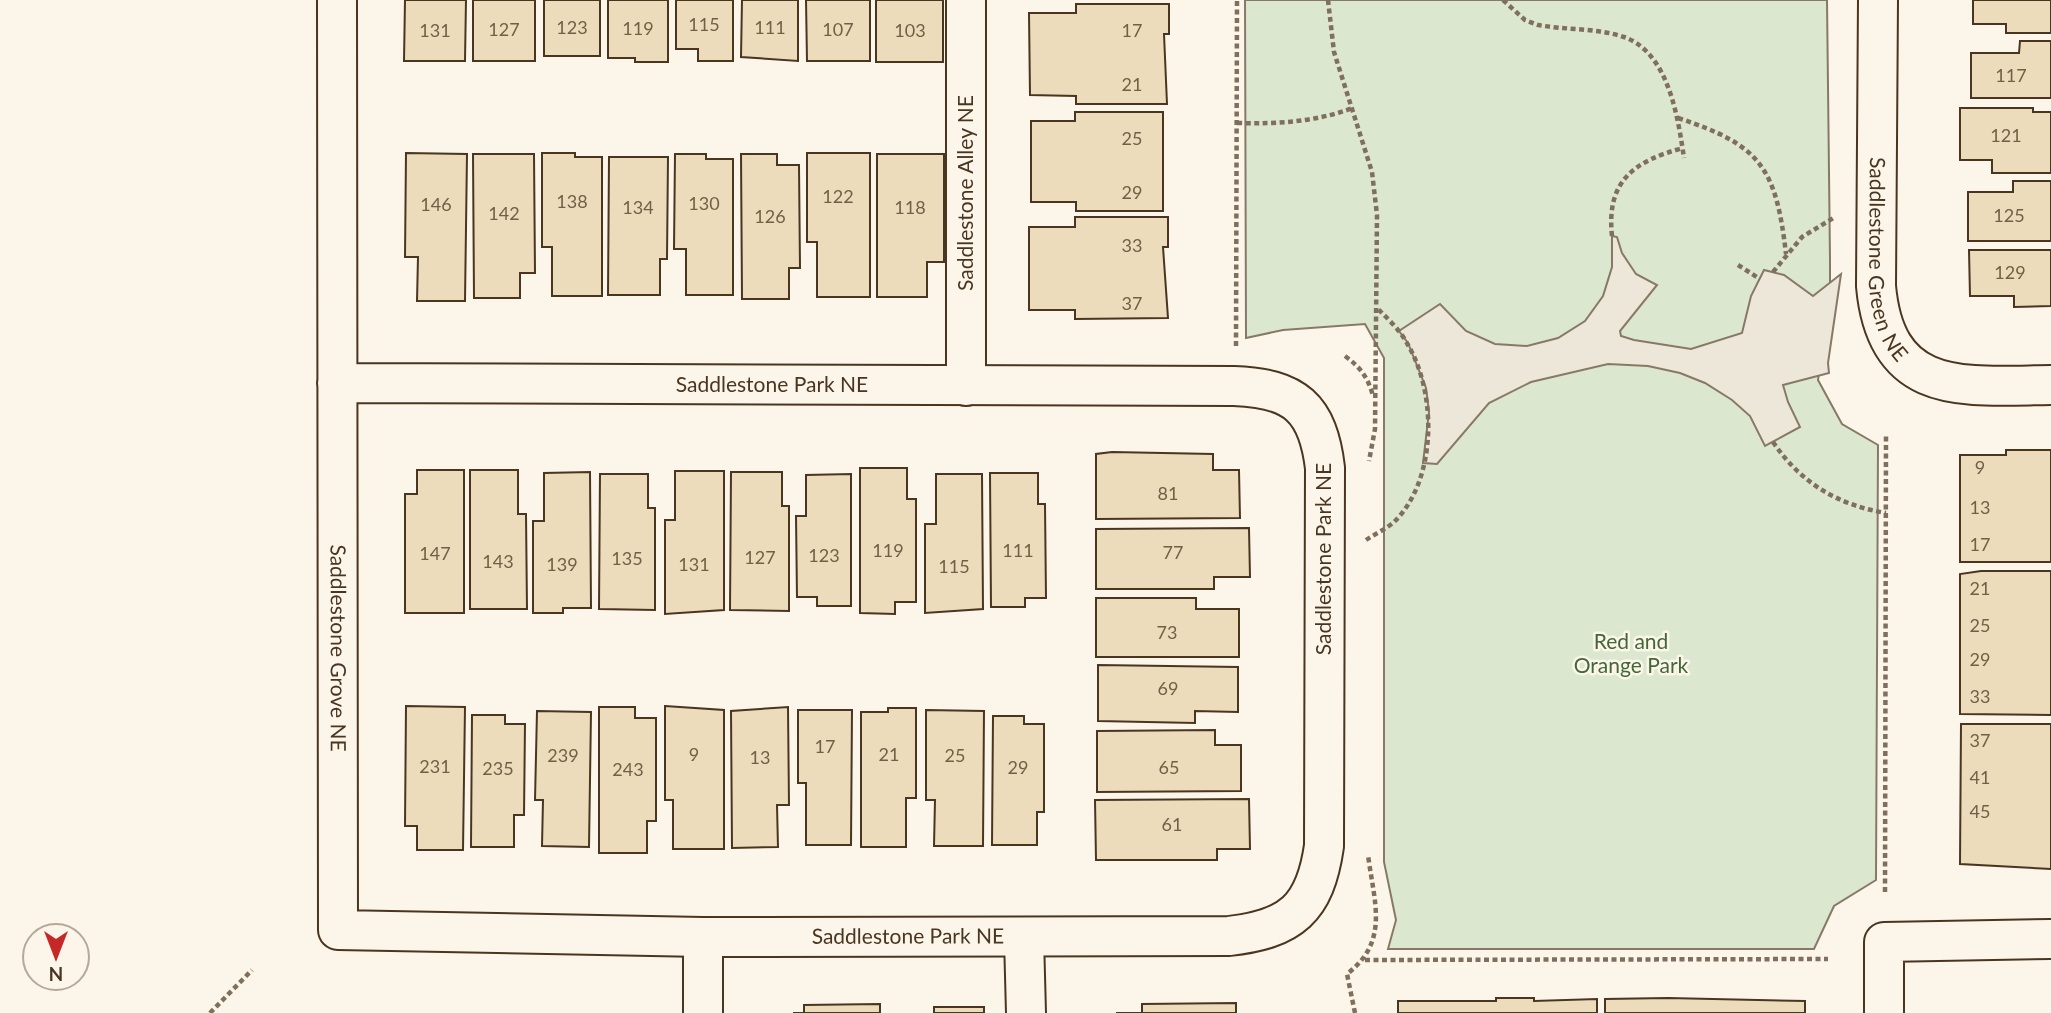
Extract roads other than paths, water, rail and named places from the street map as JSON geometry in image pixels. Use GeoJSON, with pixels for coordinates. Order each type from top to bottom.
{"type":"FeatureCollection","features":[{"type":"Feature","properties":{"kind":"street","name":"Saddlestone Grove NE"},"geometry":{"type":"LineString","coordinates":[[337,0],[338,930],[703,937]]}},
{"type":"Feature","properties":{"kind":"street","name":"Saddlestone Alley NE"},"geometry":{"type":"LineString","coordinates":[[966,0],[966,386]]}},
{"type":"Feature","properties":{"kind":"street","name":"Saddlestone Green NE"},"geometry":{"type":"LineString","coordinates":[[1878,0],[1876,286],[1878,312],[1888,336],[1916,371],[1935,379],[1971,386],[2051,385]]}},
{"type":"Feature","properties":{"kind":"street","name":"Saddlestone Park NE"},"geometry":{"type":"LineString","coordinates":[[337,383],[1257,387],[1280,394],[1301,406],[1316,424],[1325,468],[1324,846],[1320,873],[1311,895],[1297,914],[1277,927],[1229,936],[703,937]]}},
{"type":"Feature","properties":{"kind":"street"},"geometry":{"type":"LineString","coordinates":[[703,937],[704,1013]]}},
{"type":"Feature","properties":{"kind":"street"},"geometry":{"type":"LineString","coordinates":[[1024,938],[1026,1013]]}},
{"type":"Feature","properties":{"kind":"street"},"geometry":{"type":"LineString","coordinates":[[1884,1013],[1884,942],[2051,939]]}},
{"type":"Feature","properties":{"kind":"park label","name":"Red and Orange Park"},"geometry":{"type":"Point","coordinates":[1631,654]}}]}
